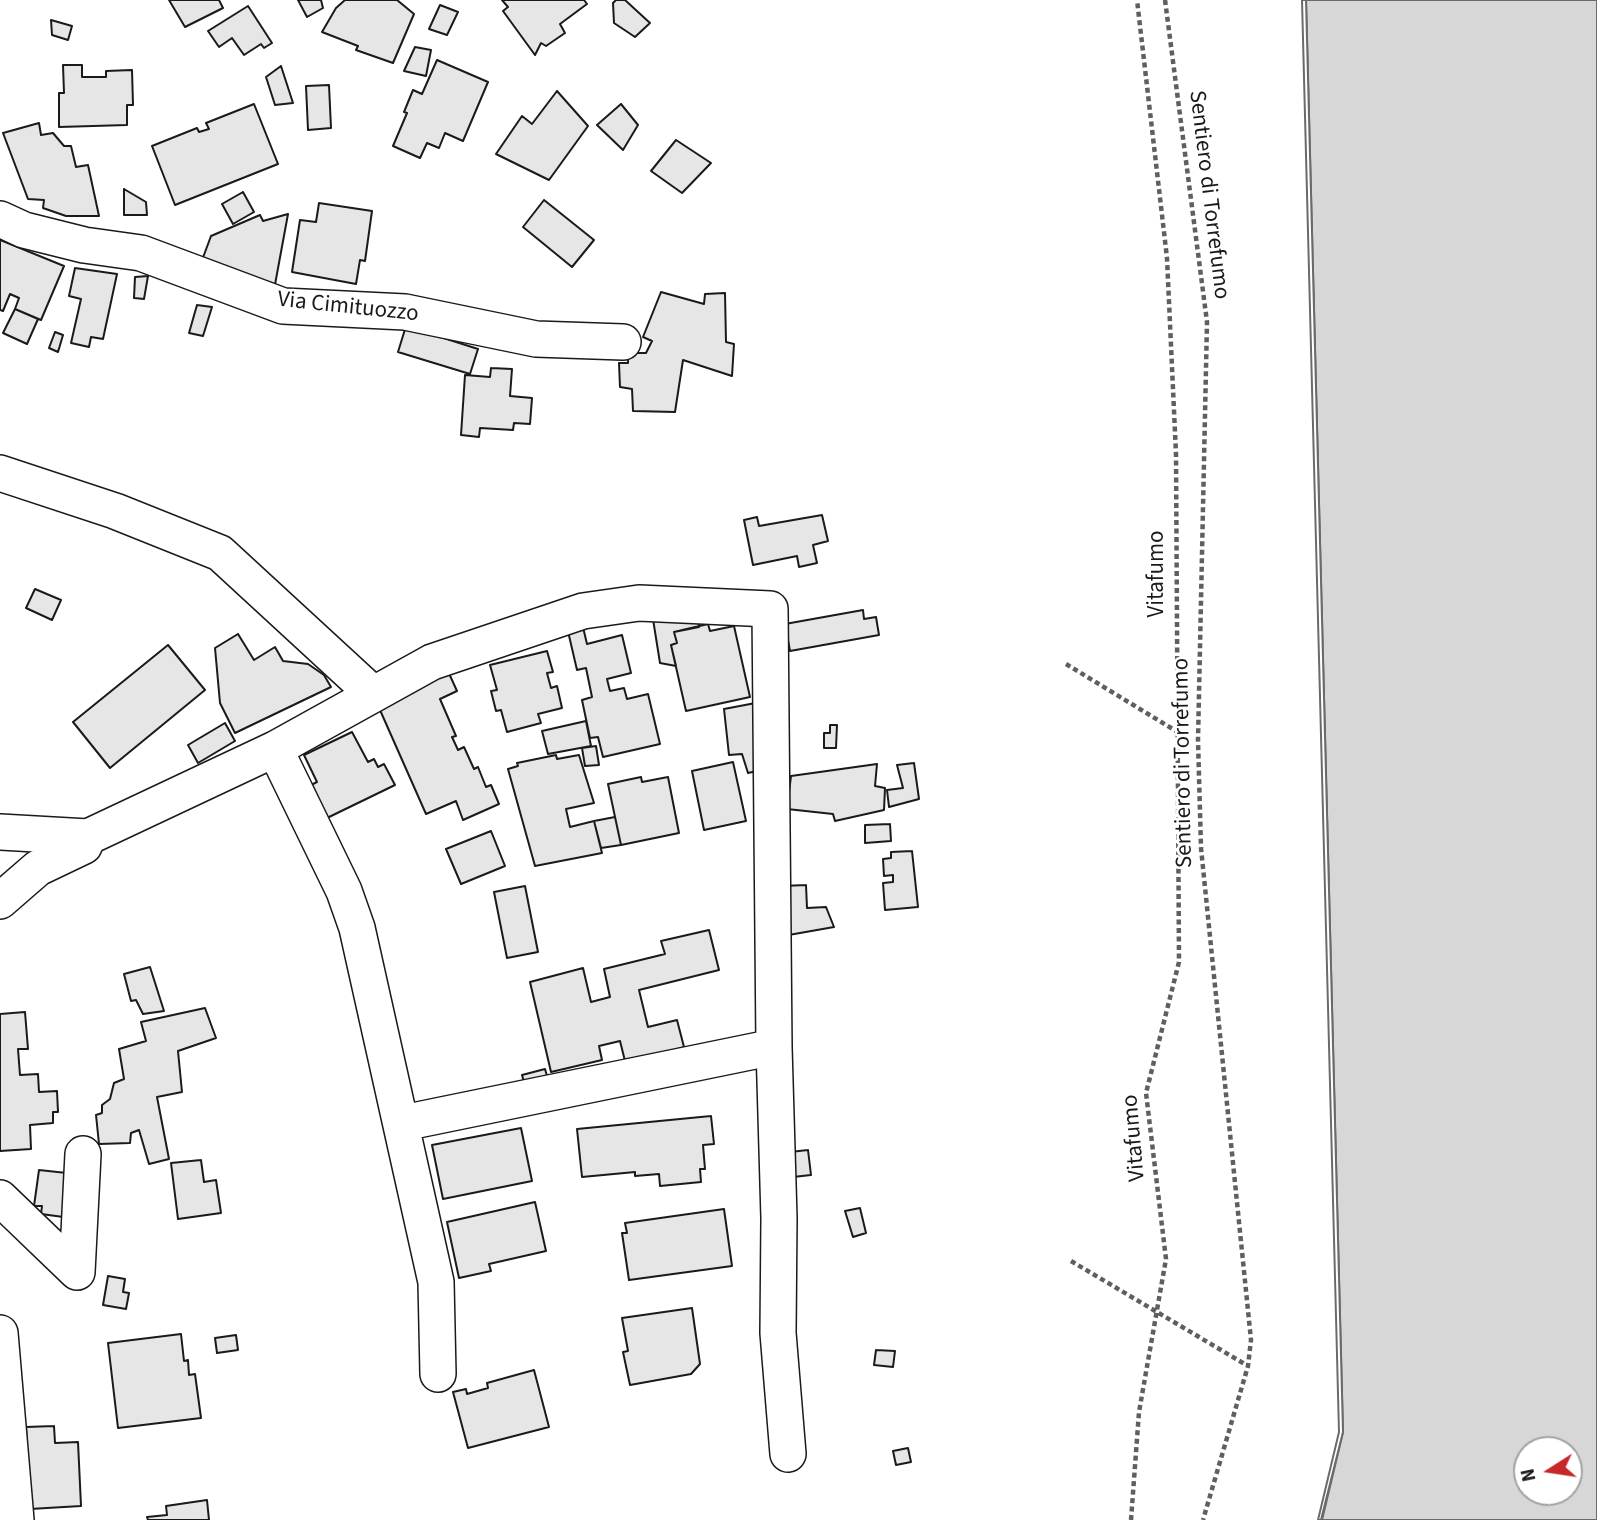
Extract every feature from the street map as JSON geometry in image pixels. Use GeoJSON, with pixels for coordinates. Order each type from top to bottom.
{"type":"FeatureCollection","features":[{"type":"Feature","properties":{"kind":"street","name":"Via Cimituozzo"},"geometry":{"type":"LineString","coordinates":[[0,219],[24,230],[84,245],[141,253],[283,306],[405,312],[536,339],[623,342]]}},
{"type":"Feature","properties":{"kind":"street"},"geometry":{"type":"LineString","coordinates":[[0,473],[115,511],[220,553],[372,693]]}},
{"type":"Feature","properties":{"kind":"street"},"geometry":{"type":"LineString","coordinates":[[0,832],[88,837],[275,749],[432,662],[583,611],[639,603],[770,609],[774,1047],[779,1218],[778,1333],[788,1454]]}},
{"type":"Feature","properties":{"kind":"street"},"geometry":{"type":"LineString","coordinates":[[275,749],[344,891],[357,928],[403,1123],[407,1158],[436,1282],[438,1374]]}},
{"type":"Feature","properties":{"kind":"street"},"geometry":{"type":"LineString","coordinates":[[0,901],[38,868],[84,846],[88,837]]}},
{"type":"Feature","properties":{"kind":"street"},"geometry":{"type":"LineString","coordinates":[[403,1123],[774,1047]]}},
{"type":"Feature","properties":{"kind":"street"},"geometry":{"type":"LineString","coordinates":[[0,1198],[77,1272],[83,1154]]}},
{"type":"Feature","properties":{"kind":"street"},"geometry":{"type":"LineString","coordinates":[[0,1333],[16,1520]]}},
{"type":"Feature","properties":{"kind":"path","name":"Vitafumo"},"geometry":{"type":"LineString","coordinates":[[1131,1520],[1139,1412],[1166,1259],[1146,1093],[1179,962],[1176,454],[1167,258],[1138,0]]}},
{"type":"Feature","properties":{"kind":"path","name":"Sentiero di Torrefumo"},"geometry":{"type":"LineString","coordinates":[[1165,0],[1207,322],[1198,740],[1201,848],[1251,1340],[1248,1366],[1203,1520]]}},
{"type":"Feature","properties":{"kind":"path"},"geometry":{"type":"LineString","coordinates":[[1066,664],[1176,731]]}},
{"type":"Feature","properties":{"kind":"path"},"geometry":{"type":"LineString","coordinates":[[1071,1261],[1248,1366]]}},
{"type":"Feature","properties":{"kind":"shaded area"},"geometry":{"type":"Polygon","coordinates":[[[1306,0],[1597,0],[1597,1520],[1322,1520],[1343,1432],[1306,0]]]}},
{"type":"Feature","properties":{"kind":"pier"},"geometry":{"type":"Polygon","coordinates":[[[1302,0],[1306,0],[1343,1432],[1321,1520],[1318,1520],[1339,1432],[1302,0]]]}},
{"type":"Feature","properties":{"kind":"building"},"geometry":{"type":"Polygon","coordinates":[[[169,0],[219,0],[223,8],[185,27],[169,0]]]}},
{"type":"Feature","properties":{"kind":"building"},"geometry":{"type":"Polygon","coordinates":[[[298,0],[321,0],[323,8],[307,17],[298,0]]]}},
{"type":"Feature","properties":{"kind":"building"},"geometry":{"type":"Polygon","coordinates":[[[345,0],[397,0],[414,14],[393,63],[356,50],[358,46],[322,32],[336,8],[345,0]]]}},
{"type":"Feature","properties":{"kind":"building"},"geometry":{"type":"Polygon","coordinates":[[[502,0],[584,0],[587,4],[560,24],[565,33],[546,46],[541,43],[535,55],[503,11],[508,7],[502,0]]]}},
{"type":"Feature","properties":{"kind":"building"},"geometry":{"type":"Polygon","coordinates":[[[616,0],[625,0],[650,23],[635,37],[614,23],[613,3],[616,0]]]}},
{"type":"Feature","properties":{"kind":"building"},"geometry":{"type":"Polygon","coordinates":[[[440,5],[458,12],[447,35],[429,29],[440,5]]]}},
{"type":"Feature","properties":{"kind":"building"},"geometry":{"type":"Polygon","coordinates":[[[248,6],[272,43],[264,48],[261,44],[244,55],[232,38],[219,47],[208,31],[248,6]]]}},
{"type":"Feature","properties":{"kind":"building"},"geometry":{"type":"Polygon","coordinates":[[[51,20],[72,26],[68,40],[52,35],[51,20]]]}},
{"type":"Feature","properties":{"kind":"building"},"geometry":{"type":"Polygon","coordinates":[[[415,47],[431,50],[426,76],[404,71],[415,47]]]}},
{"type":"Feature","properties":{"kind":"building"},"geometry":{"type":"Polygon","coordinates":[[[437,60],[488,82],[463,141],[445,133],[439,148],[427,143],[420,158],[393,146],[413,90],[422,94],[437,60]]]}},
{"type":"Feature","properties":{"kind":"building"},"geometry":{"type":"Polygon","coordinates":[[[63,65],[82,65],[82,77],[106,77],[106,71],[132,70],[133,105],[127,105],[127,125],[59,127],[59,93],[64,93],[63,65]]]}},
{"type":"Feature","properties":{"kind":"building"},"geometry":{"type":"Polygon","coordinates":[[[281,66],[293,103],[275,105],[266,77],[281,66]]]}},
{"type":"Feature","properties":{"kind":"building"},"geometry":{"type":"Polygon","coordinates":[[[329,85],[331,128],[308,130],[306,86],[329,85]]]}},
{"type":"Feature","properties":{"kind":"building"},"geometry":{"type":"Polygon","coordinates":[[[557,91],[588,126],[549,180],[496,154],[522,116],[532,124],[557,91]]]}},
{"type":"Feature","properties":{"kind":"building"},"geometry":{"type":"Polygon","coordinates":[[[254,104],[278,164],[175,205],[152,146],[197,128],[199,132],[209,129],[206,123],[254,104]]]}},
{"type":"Feature","properties":{"kind":"building"},"geometry":{"type":"Polygon","coordinates":[[[621,104],[638,125],[623,150],[597,125],[621,104]]]}},
{"type":"Feature","properties":{"kind":"building"},"geometry":{"type":"Polygon","coordinates":[[[39,123],[41,135],[53,133],[64,146],[71,146],[76,167],[88,165],[99,216],[66,216],[43,208],[44,200],[28,199],[3,133],[39,123]]]}},
{"type":"Feature","properties":{"kind":"building"},"geometry":{"type":"Polygon","coordinates":[[[676,140],[711,163],[682,193],[651,171],[676,140]]]}},
{"type":"Feature","properties":{"kind":"building"},"geometry":{"type":"Polygon","coordinates":[[[124,189],[146,202],[147,215],[124,215],[124,189]]]}},
{"type":"Feature","properties":{"kind":"building"},"geometry":{"type":"Polygon","coordinates":[[[243,192],[254,212],[233,224],[222,204],[243,192]]]}},
{"type":"Feature","properties":{"kind":"building"},"geometry":{"type":"Polygon","coordinates":[[[544,200],[594,240],[572,267],[523,227],[544,200]]]}},
{"type":"Feature","properties":{"kind":"building"},"geometry":{"type":"Polygon","coordinates":[[[319,203],[372,211],[365,261],[360,260],[356,284],[292,272],[300,220],[316,222],[319,203]]]}},
{"type":"Feature","properties":{"kind":"building"},"geometry":{"type":"Polygon","coordinates":[[[288,214],[274,290],[201,263],[211,236],[260,215],[263,221],[288,214]]]}},
{"type":"Feature","properties":{"kind":"building"},"geometry":{"type":"Polygon","coordinates":[[[0,240],[64,266],[41,320],[15,309],[19,298],[10,294],[3,311],[0,310],[0,240]]]}},
{"type":"Feature","properties":{"kind":"building"},"geometry":{"type":"Polygon","coordinates":[[[75,268],[117,274],[103,339],[91,337],[89,347],[71,343],[81,299],[69,296],[75,268]]]}},
{"type":"Feature","properties":{"kind":"building"},"geometry":{"type":"Polygon","coordinates":[[[148,276],[144,299],[134,298],[135,277],[148,276]]]}},
{"type":"Feature","properties":{"kind":"building"},"geometry":{"type":"Polygon","coordinates":[[[661,292],[704,304],[705,294],[725,293],[726,342],[734,344],[732,376],[683,360],[675,412],[633,411],[632,389],[620,387],[619,363],[628,363],[628,353],[646,353],[652,341],[643,337],[661,292]]]}},
{"type":"Feature","properties":{"kind":"building"},"geometry":{"type":"Polygon","coordinates":[[[197,305],[212,307],[203,336],[189,333],[197,305]]]}},
{"type":"Feature","properties":{"kind":"building"},"geometry":{"type":"Polygon","coordinates":[[[15,309],[38,319],[27,344],[3,333],[15,309]]]}},
{"type":"Feature","properties":{"kind":"building"},"geometry":{"type":"Polygon","coordinates":[[[406,326],[478,349],[470,374],[398,352],[406,326]]]}},
{"type":"Feature","properties":{"kind":"building"},"geometry":{"type":"Polygon","coordinates":[[[55,332],[63,335],[58,352],[49,348],[55,332]]]}},
{"type":"Feature","properties":{"kind":"building"},"geometry":{"type":"Polygon","coordinates":[[[491,368],[512,369],[510,396],[532,398],[530,424],[514,423],[513,430],[480,428],[479,437],[461,435],[465,375],[490,377],[491,368]]]}},
{"type":"Feature","properties":{"kind":"building"},"geometry":{"type":"Polygon","coordinates":[[[822,515],[828,541],[813,545],[817,563],[799,567],[797,556],[753,565],[744,520],[757,517],[759,526],[822,515]]]}},
{"type":"Feature","properties":{"kind":"building"},"geometry":{"type":"Polygon","coordinates":[[[35,589],[61,600],[52,620],[26,608],[35,589]]]}},
{"type":"Feature","properties":{"kind":"building"},"geometry":{"type":"Polygon","coordinates":[[[863,610],[864,619],[876,617],[879,635],[790,651],[785,624],[863,610]]]}},
{"type":"Feature","properties":{"kind":"building"},"geometry":{"type":"Polygon","coordinates":[[[652,613],[697,616],[699,627],[674,632],[677,643],[671,645],[676,666],[660,663],[652,613]]]}},
{"type":"Feature","properties":{"kind":"building"},"geometry":{"type":"Polygon","coordinates":[[[582,623],[587,644],[622,635],[631,673],[607,679],[610,691],[624,688],[627,699],[648,694],[660,744],[603,757],[598,737],[590,738],[582,700],[592,697],[586,668],[577,670],[567,627],[582,623]]]}},
{"type":"Feature","properties":{"kind":"building"},"geometry":{"type":"Polygon","coordinates":[[[708,624],[710,631],[734,626],[750,697],[686,711],[671,645],[677,643],[674,632],[708,624]]]}},
{"type":"Feature","properties":{"kind":"building"},"geometry":{"type":"Polygon","coordinates":[[[238,634],[254,660],[275,647],[283,661],[308,664],[324,675],[331,687],[235,733],[220,703],[215,648],[238,634]]]}},
{"type":"Feature","properties":{"kind":"building"},"geometry":{"type":"Polygon","coordinates":[[[168,645],[205,690],[110,768],[73,722],[168,645]]]}},
{"type":"Feature","properties":{"kind":"building"},"geometry":{"type":"Polygon","coordinates":[[[547,651],[553,672],[547,673],[551,688],[557,686],[562,708],[538,714],[541,723],[507,732],[501,710],[496,711],[491,691],[497,690],[490,665],[547,651]]]}},
{"type":"Feature","properties":{"kind":"building"},"geometry":{"type":"Polygon","coordinates":[[[447,669],[457,691],[440,699],[456,736],[452,737],[458,750],[464,747],[474,769],[478,767],[486,787],[491,785],[499,804],[463,820],[456,801],[426,814],[376,701],[447,669]]]}},
{"type":"Feature","properties":{"kind":"building"},"geometry":{"type":"Polygon","coordinates":[[[766,701],[766,769],[748,773],[742,754],[729,755],[724,709],[766,701]]]}},
{"type":"Feature","properties":{"kind":"building"},"geometry":{"type":"Polygon","coordinates":[[[586,721],[591,746],[548,754],[542,731],[586,721]]]}},
{"type":"Feature","properties":{"kind":"building"},"geometry":{"type":"Polygon","coordinates":[[[225,723],[235,741],[198,763],[188,745],[225,723]]]}},
{"type":"Feature","properties":{"kind":"building"},"geometry":{"type":"Polygon","coordinates":[[[830,725],[837,725],[836,748],[824,748],[824,733],[830,733],[830,725]]]}},
{"type":"Feature","properties":{"kind":"building"},"geometry":{"type":"Polygon","coordinates":[[[352,732],[368,762],[374,759],[378,767],[384,764],[395,785],[327,818],[311,785],[317,782],[304,755],[352,732]]]}},
{"type":"Feature","properties":{"kind":"building"},"geometry":{"type":"Polygon","coordinates":[[[596,746],[599,765],[585,766],[582,748],[596,746]]]}},
{"type":"Feature","properties":{"kind":"building"},"geometry":{"type":"Polygon","coordinates":[[[556,755],[557,759],[579,755],[594,803],[566,809],[570,827],[594,821],[602,853],[535,866],[508,769],[518,766],[517,763],[556,755]]]}},
{"type":"Feature","properties":{"kind":"building"},"geometry":{"type":"Polygon","coordinates":[[[733,762],[746,821],[704,830],[692,771],[733,762]]]}},
{"type":"Feature","properties":{"kind":"building"},"geometry":{"type":"Polygon","coordinates":[[[914,763],[919,799],[889,807],[887,790],[903,788],[897,765],[914,763]]]}},
{"type":"Feature","properties":{"kind":"building"},"geometry":{"type":"Polygon","coordinates":[[[877,764],[875,786],[885,788],[884,810],[835,821],[833,814],[787,809],[791,776],[877,764]]]}},
{"type":"Feature","properties":{"kind":"building"},"geometry":{"type":"Polygon","coordinates":[[[641,777],[642,782],[668,777],[679,833],[621,845],[608,784],[641,777]]]}},
{"type":"Feature","properties":{"kind":"building"},"geometry":{"type":"Polygon","coordinates":[[[615,817],[621,845],[601,848],[594,821],[615,817]]]}},
{"type":"Feature","properties":{"kind":"building"},"geometry":{"type":"Polygon","coordinates":[[[890,824],[891,841],[865,843],[865,825],[890,824]]]}},
{"type":"Feature","properties":{"kind":"building"},"geometry":{"type":"Polygon","coordinates":[[[491,831],[505,866],[461,884],[446,849],[491,831]]]}},
{"type":"Feature","properties":{"kind":"building"},"geometry":{"type":"Polygon","coordinates":[[[912,851],[918,907],[885,910],[883,883],[893,882],[893,875],[884,876],[883,859],[891,858],[891,852],[912,851]]]}},
{"type":"Feature","properties":{"kind":"building"},"geometry":{"type":"Polygon","coordinates":[[[806,885],[807,908],[826,907],[834,927],[783,936],[782,886],[806,885]]]}},
{"type":"Feature","properties":{"kind":"building"},"geometry":{"type":"Polygon","coordinates":[[[525,886],[538,952],[507,958],[494,892],[525,886]]]}},
{"type":"Feature","properties":{"kind":"building"},"geometry":{"type":"Polygon","coordinates":[[[709,930],[719,970],[639,990],[648,1027],[677,1020],[684,1047],[626,1065],[620,1041],[599,1046],[602,1060],[551,1072],[530,982],[583,968],[591,1002],[610,997],[604,969],[665,954],[661,941],[709,930]]]}},
{"type":"Feature","properties":{"kind":"building"},"geometry":{"type":"Polygon","coordinates":[[[150,967],[164,1011],[143,1014],[136,1000],[131,1001],[124,974],[150,967]]]}},
{"type":"Feature","properties":{"kind":"building"},"geometry":{"type":"Polygon","coordinates":[[[205,1008],[216,1038],[178,1051],[182,1092],[157,1097],[169,1159],[149,1164],[139,1130],[131,1133],[130,1143],[99,1144],[96,1115],[102,1113],[102,1105],[110,1099],[114,1083],[124,1079],[119,1049],[146,1041],[141,1022],[205,1008]]]}},
{"type":"Feature","properties":{"kind":"building"},"geometry":{"type":"Polygon","coordinates":[[[25,1012],[28,1049],[18,1049],[20,1075],[38,1074],[39,1092],[57,1091],[58,1112],[53,1112],[53,1123],[30,1125],[31,1149],[0,1151],[0,1014],[25,1012]]]}},
{"type":"Feature","properties":{"kind":"building"},"geometry":{"type":"Polygon","coordinates":[[[545,1069],[550,1086],[527,1093],[522,1075],[545,1069]]]}},
{"type":"Feature","properties":{"kind":"building"},"geometry":{"type":"Polygon","coordinates":[[[711,1116],[714,1144],[703,1145],[705,1169],[700,1169],[701,1182],[660,1186],[659,1174],[635,1176],[635,1172],[582,1177],[577,1129],[711,1116]]]}},
{"type":"Feature","properties":{"kind":"building"},"geometry":{"type":"Polygon","coordinates":[[[521,1128],[532,1181],[443,1199],[432,1145],[521,1128]]]}},
{"type":"Feature","properties":{"kind":"building"},"geometry":{"type":"Polygon","coordinates":[[[808,1150],[811,1175],[793,1177],[790,1152],[808,1150]]]}},
{"type":"Feature","properties":{"kind":"building"},"geometry":{"type":"Polygon","coordinates":[[[201,1160],[204,1182],[216,1180],[221,1213],[178,1219],[171,1163],[201,1160]]]}},
{"type":"Feature","properties":{"kind":"building"},"geometry":{"type":"Polygon","coordinates":[[[39,1170],[76,1174],[71,1218],[41,1214],[42,1206],[34,1206],[39,1170]]]}},
{"type":"Feature","properties":{"kind":"building"},"geometry":{"type":"Polygon","coordinates":[[[535,1202],[546,1251],[489,1264],[491,1271],[459,1278],[447,1222],[535,1202]]]}},
{"type":"Feature","properties":{"kind":"building"},"geometry":{"type":"Polygon","coordinates":[[[860,1208],[866,1233],[853,1237],[845,1211],[860,1208]]]}},
{"type":"Feature","properties":{"kind":"building"},"geometry":{"type":"Polygon","coordinates":[[[724,1209],[732,1266],[629,1280],[622,1233],[627,1233],[625,1223],[724,1209]]]}},
{"type":"Feature","properties":{"kind":"building"},"geometry":{"type":"Polygon","coordinates":[[[108,1276],[125,1279],[123,1292],[129,1293],[126,1309],[103,1305],[108,1276]]]}},
{"type":"Feature","properties":{"kind":"building"},"geometry":{"type":"Polygon","coordinates":[[[692,1308],[700,1364],[691,1374],[630,1385],[623,1352],[628,1351],[622,1318],[692,1308]]]}},
{"type":"Feature","properties":{"kind":"building"},"geometry":{"type":"Polygon","coordinates":[[[181,1334],[184,1361],[188,1360],[189,1375],[195,1374],[201,1418],[118,1428],[108,1343],[181,1334]]]}},
{"type":"Feature","properties":{"kind":"building"},"geometry":{"type":"Polygon","coordinates":[[[236,1335],[238,1350],[217,1353],[215,1338],[236,1335]]]}},
{"type":"Feature","properties":{"kind":"building"},"geometry":{"type":"Polygon","coordinates":[[[876,1350],[895,1351],[893,1367],[874,1365],[876,1350]]]}},
{"type":"Feature","properties":{"kind":"building"},"geometry":{"type":"Polygon","coordinates":[[[534,1370],[549,1427],[468,1448],[453,1392],[466,1389],[467,1394],[488,1388],[487,1383],[534,1370]]]}},
{"type":"Feature","properties":{"kind":"building"},"geometry":{"type":"Polygon","coordinates":[[[54,1426],[55,1443],[78,1442],[81,1506],[30,1509],[26,1427],[54,1426]]]}},
{"type":"Feature","properties":{"kind":"building"},"geometry":{"type":"Polygon","coordinates":[[[908,1448],[911,1462],[896,1465],[893,1451],[908,1448]]]}},
{"type":"Feature","properties":{"kind":"building"},"geometry":{"type":"Polygon","coordinates":[[[207,1500],[209,1520],[148,1520],[147,1517],[167,1515],[166,1506],[207,1500]]]}}]}
